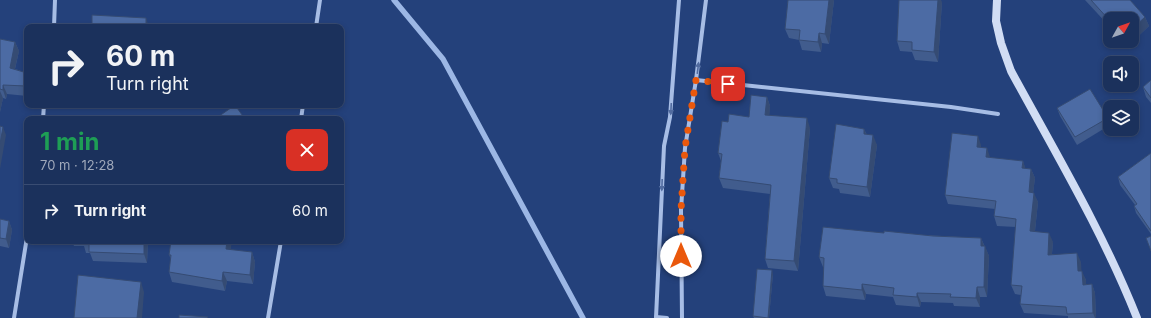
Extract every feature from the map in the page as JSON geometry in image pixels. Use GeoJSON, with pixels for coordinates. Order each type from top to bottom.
{"type":"FeatureCollection","features":[{"type":"Feature","properties":{"kind":"street"},"geometry":{"type":"LineString","coordinates":[[54,24],[55,0]]}},
{"type":"Feature","properties":{"kind":"street"},"geometry":{"type":"LineString","coordinates":[[316,24],[320,0]]}},
{"type":"Feature","properties":{"kind":"street"},"geometry":{"type":"LineString","coordinates":[[667,318],[656,317],[664,146],[670,117],[679,0]]}},
{"type":"Feature","properties":{"kind":"street"},"geometry":{"type":"LineString","coordinates":[[682,318],[681,210],[685,148],[696,80],[706,0]]}},
{"type":"Feature","properties":{"kind":"street"},"geometry":{"type":"LineString","coordinates":[[996,0],[996,21],[1000,43],[1011,70],[1106,247],[1137,318]]}},
{"type":"Feature","properties":{"kind":"street"},"geometry":{"type":"LineString","coordinates":[[696,80],[998,114]]}},
{"type":"Feature","properties":{"kind":"street"},"geometry":{"type":"LineString","coordinates":[[14,318],[26,244]]}},
{"type":"Feature","properties":{"kind":"street"},"geometry":{"type":"LineString","coordinates":[[268,318],[280,244]]}},
{"type":"Feature","properties":{"kind":"building"},"geometry":{"type":"Polygon","coordinates":[[[788,0],[829,0],[825,34],[819,33],[818,42],[799,40],[800,30],[785,29],[788,0]]]}},
{"type":"Feature","properties":{"kind":"building"},"geometry":{"type":"Polygon","coordinates":[[[899,0],[938,0],[934,52],[912,50],[912,42],[897,41],[899,0]]]}},
{"type":"Feature","properties":{"kind":"building"},"geometry":{"type":"Polygon","coordinates":[[[1091,0],[1130,0],[1145,17],[1139,23],[1139,12],[1103,12],[1103,13],[1091,0]]]}},
{"type":"Feature","properties":{"kind":"building"},"geometry":{"type":"Polygon","coordinates":[[[92,15],[146,18],[146,24],[92,24],[92,15]]]}},
{"type":"Feature","properties":{"kind":"building"},"geometry":{"type":"Polygon","coordinates":[[[0,39],[15,42],[10,68],[24,72],[24,86],[3,85],[3,90],[0,89],[0,39]]]}},
{"type":"Feature","properties":{"kind":"building"},"geometry":{"type":"Polygon","coordinates":[[[1151,80],[1151,98],[1143,87],[1151,80]]]}},
{"type":"Feature","properties":{"kind":"building"},"geometry":{"type":"Polygon","coordinates":[[[1090,89],[1103,110],[1103,121],[1075,137],[1057,108],[1090,89]]]}},
{"type":"Feature","properties":{"kind":"building"},"geometry":{"type":"Polygon","coordinates":[[[751,95],[767,97],[765,115],[807,118],[794,261],[765,259],[771,185],[719,178],[722,154],[718,153],[722,121],[728,122],[729,114],[749,117],[751,95]]]}},
{"type":"Feature","properties":{"kind":"building"},"geometry":{"type":"Polygon","coordinates":[[[231,108],[237,108],[243,116],[219,116],[231,108]]]}},
{"type":"Feature","properties":{"kind":"building"},"geometry":{"type":"Polygon","coordinates":[[[836,124],[864,129],[864,134],[873,135],[867,187],[837,183],[837,179],[829,178],[836,124]]]}},
{"type":"Feature","properties":{"kind":"building"},"geometry":{"type":"Polygon","coordinates":[[[0,126],[3,127],[0,144],[0,126]]]}},
{"type":"Feature","properties":{"kind":"building"},"geometry":{"type":"Polygon","coordinates":[[[952,133],[978,136],[977,147],[987,148],[986,157],[1023,161],[1022,168],[1031,169],[1029,192],[1034,193],[1030,231],[1049,233],[1048,255],[1077,253],[1078,271],[1082,271],[1083,285],[1092,284],[1093,313],[1067,314],[1066,307],[1020,304],[1022,286],[1011,285],[1016,219],[994,216],[996,201],[945,195],[952,133]]]}},
{"type":"Feature","properties":{"kind":"building"},"geometry":{"type":"Polygon","coordinates":[[[1151,153],[1151,231],[1134,206],[1137,204],[1118,177],[1151,153]]]}},
{"type":"Feature","properties":{"kind":"building"},"geometry":{"type":"Polygon","coordinates":[[[0,219],[9,221],[6,239],[0,238],[0,219]]]}},
{"type":"Feature","properties":{"kind":"building"},"geometry":{"type":"Polygon","coordinates":[[[823,227],[884,233],[884,231],[933,236],[981,238],[981,246],[985,246],[984,287],[977,287],[976,298],[950,297],[951,294],[917,293],[917,297],[893,295],[894,288],[862,284],[862,290],[823,286],[824,258],[819,257],[823,227]]]}},
{"type":"Feature","properties":{"kind":"building"},"geometry":{"type":"Polygon","coordinates":[[[1151,236],[1151,251],[1146,238],[1151,236]]]}},
{"type":"Feature","properties":{"kind":"building"},"geometry":{"type":"Polygon","coordinates":[[[89,244],[144,244],[144,254],[89,252],[89,244]]]}},
{"type":"Feature","properties":{"kind":"building"},"geometry":{"type":"Polygon","coordinates":[[[171,244],[227,244],[226,249],[252,252],[250,275],[223,272],[222,281],[169,272],[171,255],[169,255],[171,244]]]}},
{"type":"Feature","properties":{"kind":"building"},"geometry":{"type":"Polygon","coordinates":[[[757,269],[772,270],[768,318],[753,316],[757,269]]]}},
{"type":"Feature","properties":{"kind":"building"},"geometry":{"type":"Polygon","coordinates":[[[78,275],[141,282],[137,318],[74,318],[78,275]]]}},
{"type":"Feature","properties":{"kind":"building"},"geometry":{"type":"Polygon","coordinates":[[[179,315],[208,317],[179,318],[179,315]]]}},
{"type":"Feature","properties":{"kind":"waterway"},"geometry":{"type":"LineString","coordinates":[[394,0],[443,59],[583,318]]}},
{"type":"Feature","properties":{"kind":"route"},"geometry":{"type":"LineString","coordinates":[[681,256],[681,210],[685,148],[696,80],[728,84]]}}]}
